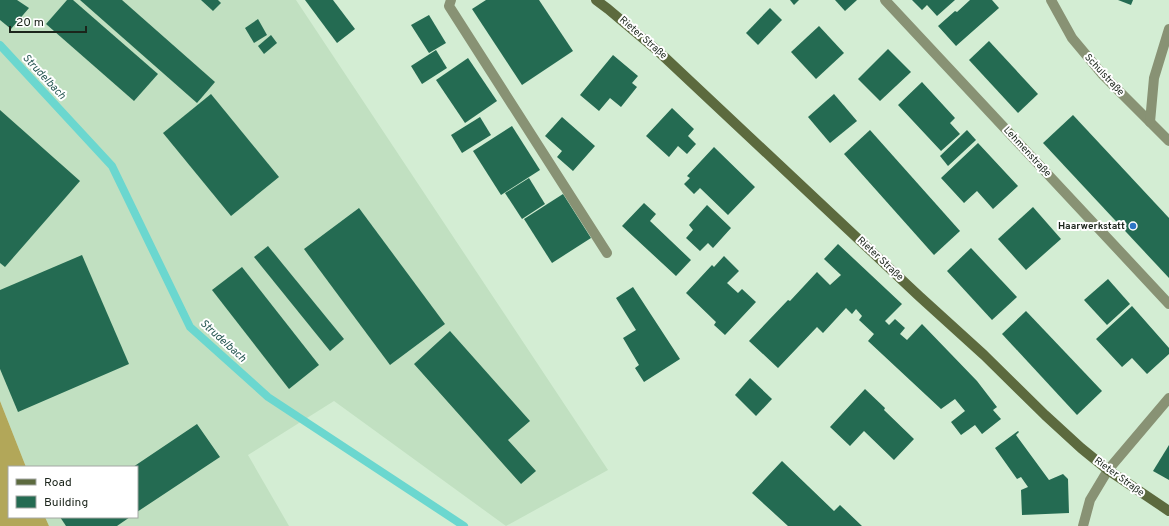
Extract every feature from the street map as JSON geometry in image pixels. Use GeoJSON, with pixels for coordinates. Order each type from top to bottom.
{"type":"FeatureCollection","features":[{"type":"Feature","properties":{"kind":"street"},"geometry":{"type":"LineString","coordinates":[[451,0],[449,6],[607,253]]}},
{"type":"Feature","properties":{"kind":"street","name":"Rieter Straße"},"geometry":{"type":"LineString","coordinates":[[596,0],[659,52],[984,355],[1045,416],[1108,470],[1169,511]]}},
{"type":"Feature","properties":{"kind":"street","name":"Lehmenstraße"},"geometry":{"type":"LineString","coordinates":[[885,0],[1169,304]]}},
{"type":"Feature","properties":{"kind":"street","name":"Schulstraße"},"geometry":{"type":"LineString","coordinates":[[1051,0],[1072,38],[1103,75],[1169,141]]}},
{"type":"Feature","properties":{"kind":"street"},"geometry":{"type":"LineString","coordinates":[[1150,122],[1154,78],[1169,29]]}},
{"type":"Feature","properties":{"kind":"street"},"geometry":{"type":"LineString","coordinates":[[1083,526],[1090,500],[1108,470],[1169,398]]}},
{"type":"Feature","properties":{"kind":"shaded area"},"geometry":{"type":"Polygon","coordinates":[[[0,0],[296,0],[608,470],[506,526],[334,401],[248,455],[289,526],[49,526],[45,518],[138,518],[138,466],[26,466],[0,401],[0,0]]]}},
{"type":"Feature","properties":{"kind":"shaded area"},"geometry":{"type":"Polygon","coordinates":[[[0,401],[26,466],[8,466],[8,518],[45,518],[49,526],[0,526],[0,401]]]}},
{"type":"Feature","properties":{"kind":"building"},"geometry":{"type":"Polygon","coordinates":[[[0,0],[17,0],[29,8],[11,29],[0,20],[0,0]]]}},
{"type":"Feature","properties":{"kind":"building"},"geometry":{"type":"Polygon","coordinates":[[[67,0],[73,0],[158,74],[134,101],[46,24],[67,0]]]}},
{"type":"Feature","properties":{"kind":"building"},"geometry":{"type":"Polygon","coordinates":[[[80,0],[122,0],[215,82],[197,103],[80,0]]]}},
{"type":"Feature","properties":{"kind":"building"},"geometry":{"type":"Polygon","coordinates":[[[201,0],[218,0],[221,3],[213,11],[201,0]]]}},
{"type":"Feature","properties":{"kind":"building"},"geometry":{"type":"Polygon","coordinates":[[[305,0],[333,0],[355,29],[337,43],[305,0]]]}},
{"type":"Feature","properties":{"kind":"building"},"geometry":{"type":"Polygon","coordinates":[[[486,0],[539,0],[573,51],[522,85],[472,9],[486,0]]]}},
{"type":"Feature","properties":{"kind":"building"},"geometry":{"type":"Polygon","coordinates":[[[790,0],[799,0],[794,5],[790,0]]]}},
{"type":"Feature","properties":{"kind":"building"},"geometry":{"type":"Polygon","coordinates":[[[835,0],[857,0],[845,11],[835,0]]]}},
{"type":"Feature","properties":{"kind":"building"},"geometry":{"type":"Polygon","coordinates":[[[912,0],[955,0],[937,16],[927,5],[922,10],[912,0]]]}},
{"type":"Feature","properties":{"kind":"building"},"geometry":{"type":"Polygon","coordinates":[[[970,0],[992,0],[999,8],[956,46],[938,26],[970,0]]]}},
{"type":"Feature","properties":{"kind":"building"},"geometry":{"type":"Polygon","coordinates":[[[1118,0],[1133,0],[1131,5],[1118,0]]]}},
{"type":"Feature","properties":{"kind":"building"},"geometry":{"type":"Polygon","coordinates":[[[770,8],[782,20],[758,45],[746,33],[770,8]]]}},
{"type":"Feature","properties":{"kind":"building"},"geometry":{"type":"Polygon","coordinates":[[[429,15],[446,43],[429,53],[411,25],[429,15]]]}},
{"type":"Feature","properties":{"kind":"building"},"geometry":{"type":"Polygon","coordinates":[[[258,19],[267,35],[254,43],[245,28],[258,19]]]}},
{"type":"Feature","properties":{"kind":"building"},"geometry":{"type":"Polygon","coordinates":[[[819,26],[844,53],[816,79],[791,52],[819,26]]]}},
{"type":"Feature","properties":{"kind":"building"},"geometry":{"type":"Polygon","coordinates":[[[271,35],[277,43],[264,54],[258,46],[271,35]]]}},
{"type":"Feature","properties":{"kind":"building"},"geometry":{"type":"Polygon","coordinates":[[[989,41],[1038,94],[1018,113],[969,60],[989,41]]]}},
{"type":"Feature","properties":{"kind":"building"},"geometry":{"type":"Polygon","coordinates":[[[888,49],[911,72],[880,101],[858,79],[888,49]]]}},
{"type":"Feature","properties":{"kind":"building"},"geometry":{"type":"Polygon","coordinates":[[[436,50],[447,68],[422,84],[411,66],[436,50]]]}},
{"type":"Feature","properties":{"kind":"building"},"geometry":{"type":"Polygon","coordinates":[[[613,55],[638,76],[632,83],[637,87],[621,107],[610,98],[599,111],[580,95],[613,55]]]}},
{"type":"Feature","properties":{"kind":"building"},"geometry":{"type":"Polygon","coordinates":[[[468,58],[497,101],[465,123],[436,80],[468,58]]]}},
{"type":"Feature","properties":{"kind":"building"},"geometry":{"type":"Polygon","coordinates":[[[922,82],[955,118],[950,123],[960,134],[941,151],[898,105],[922,82]]]}},
{"type":"Feature","properties":{"kind":"building"},"geometry":{"type":"Polygon","coordinates":[[[211,94],[279,177],[231,216],[163,133],[211,94]]]}},
{"type":"Feature","properties":{"kind":"building"},"geometry":{"type":"Polygon","coordinates":[[[834,94],[857,121],[830,143],[808,117],[834,94]]]}},
{"type":"Feature","properties":{"kind":"building"},"geometry":{"type":"Polygon","coordinates":[[[672,108],[694,129],[688,136],[696,144],[687,154],[678,146],[669,157],[646,136],[672,108]]]}},
{"type":"Feature","properties":{"kind":"building"},"geometry":{"type":"Polygon","coordinates":[[[0,110],[80,181],[5,267],[0,263],[0,110]]]}},
{"type":"Feature","properties":{"kind":"building"},"geometry":{"type":"Polygon","coordinates":[[[1073,115],[1169,218],[1169,278],[1043,143],[1073,115]]]}},
{"type":"Feature","properties":{"kind":"building"},"geometry":{"type":"Polygon","coordinates":[[[480,117],[491,135],[462,153],[451,135],[480,117]]]}},
{"type":"Feature","properties":{"kind":"building"},"geometry":{"type":"Polygon","coordinates":[[[562,117],[595,146],[573,171],[557,157],[562,151],[545,136],[562,117]]]}},
{"type":"Feature","properties":{"kind":"building"},"geometry":{"type":"Polygon","coordinates":[[[512,126],[540,170],[501,195],[473,151],[512,126]]]}},
{"type":"Feature","properties":{"kind":"building"},"geometry":{"type":"Polygon","coordinates":[[[870,130],[960,231],[934,255],[844,154],[870,130]]]}},
{"type":"Feature","properties":{"kind":"building"},"geometry":{"type":"Polygon","coordinates":[[[967,130],[976,140],[948,166],[940,156],[967,130]]]}},
{"type":"Feature","properties":{"kind":"building"},"geometry":{"type":"Polygon","coordinates":[[[978,143],[1018,186],[993,209],[977,191],[964,203],[941,178],[978,143]]]}},
{"type":"Feature","properties":{"kind":"building"},"geometry":{"type":"Polygon","coordinates":[[[714,147],[755,187],[728,215],[700,188],[694,194],[684,184],[690,178],[687,176],[714,147]]]}},
{"type":"Feature","properties":{"kind":"building"},"geometry":{"type":"Polygon","coordinates":[[[529,178],[545,204],[522,219],[505,193],[529,178]]]}},
{"type":"Feature","properties":{"kind":"building"},"geometry":{"type":"Polygon","coordinates":[[[563,194],[591,238],[552,263],[524,219],[563,194]]]}},
{"type":"Feature","properties":{"kind":"building"},"geometry":{"type":"Polygon","coordinates":[[[644,203],[656,214],[650,221],[691,260],[676,276],[622,226],[644,203]]]}},
{"type":"Feature","properties":{"kind":"building"},"geometry":{"type":"Polygon","coordinates":[[[707,205],[731,228],[713,248],[708,243],[700,251],[686,238],[693,230],[689,225],[707,205]]]}},
{"type":"Feature","properties":{"kind":"building"},"geometry":{"type":"Polygon","coordinates":[[[1033,207],[1061,239],[1026,270],[998,239],[1033,207]]]}},
{"type":"Feature","properties":{"kind":"building"},"geometry":{"type":"Polygon","coordinates":[[[359,208],[445,324],[390,365],[304,249],[359,208]]]}},
{"type":"Feature","properties":{"kind":"building"},"geometry":{"type":"Polygon","coordinates":[[[838,244],[902,304],[885,321],[889,325],[895,319],[905,328],[900,334],[907,340],[922,324],[977,381],[997,407],[993,410],[1001,419],[982,434],[975,425],[961,435],[951,422],[965,411],[955,399],[941,409],[868,341],[874,334],[859,320],[862,316],[856,309],[852,314],[846,308],[823,333],[817,327],[778,368],[749,341],[817,272],[830,285],[841,275],[824,259],[838,244]]]}},
{"type":"Feature","properties":{"kind":"building"},"geometry":{"type":"Polygon","coordinates":[[[268,246],[344,339],[330,351],[254,257],[268,246]]]}},
{"type":"Feature","properties":{"kind":"building"},"geometry":{"type":"Polygon","coordinates":[[[971,248],[1017,297],[992,320],[947,271],[971,248]]]}},
{"type":"Feature","properties":{"kind":"building"},"geometry":{"type":"Polygon","coordinates":[[[82,255],[129,364],[18,412],[0,369],[0,290],[82,255]]]}},
{"type":"Feature","properties":{"kind":"building"},"geometry":{"type":"Polygon","coordinates":[[[724,256],[739,271],[727,283],[738,293],[742,289],[756,302],[725,335],[714,325],[716,322],[686,293],[712,265],[714,267],[724,256]]]}},
{"type":"Feature","properties":{"kind":"building"},"geometry":{"type":"Polygon","coordinates":[[[242,267],[319,365],[289,389],[212,290],[242,267]]]}},
{"type":"Feature","properties":{"kind":"building"},"geometry":{"type":"Polygon","coordinates":[[[1108,279],[1130,304],[1107,325],[1084,300],[1108,279]]]}},
{"type":"Feature","properties":{"kind":"building"},"geometry":{"type":"Polygon","coordinates":[[[633,287],[680,359],[644,382],[635,368],[639,365],[623,338],[636,330],[616,298],[633,287]]]}},
{"type":"Feature","properties":{"kind":"building"},"geometry":{"type":"Polygon","coordinates":[[[1132,306],[1169,348],[1169,354],[1147,374],[1132,358],[1122,367],[1096,339],[1132,306]]]}},
{"type":"Feature","properties":{"kind":"building"},"geometry":{"type":"Polygon","coordinates":[[[1026,311],[1102,391],[1077,415],[1002,334],[1026,311]]]}},
{"type":"Feature","properties":{"kind":"building"},"geometry":{"type":"Polygon","coordinates":[[[450,331],[530,421],[508,440],[536,471],[521,484],[414,364],[450,331]]]}},
{"type":"Feature","properties":{"kind":"building"},"geometry":{"type":"Polygon","coordinates":[[[750,378],[772,399],[756,416],[735,395],[750,378]]]}},
{"type":"Feature","properties":{"kind":"building"},"geometry":{"type":"Polygon","coordinates":[[[865,389],[914,439],[894,460],[864,431],[850,446],[830,427],[865,389]]]}},
{"type":"Feature","properties":{"kind":"building"},"geometry":{"type":"Polygon","coordinates":[[[197,424],[220,457],[138,511],[138,466],[134,466],[197,424]]]}},
{"type":"Feature","properties":{"kind":"building"},"geometry":{"type":"Polygon","coordinates":[[[1018,431],[1019,432],[1016,435],[1049,480],[1063,474],[1068,479],[1069,513],[1022,515],[1021,490],[1028,487],[1021,477],[1017,479],[995,448],[1018,431]]]}},
{"type":"Feature","properties":{"kind":"building"},"geometry":{"type":"Polygon","coordinates":[[[1169,445],[1169,480],[1153,471],[1169,445]]]}},
{"type":"Feature","properties":{"kind":"building"},"geometry":{"type":"Polygon","coordinates":[[[782,461],[834,511],[840,505],[862,526],[788,526],[752,493],[782,461]]]}},
{"type":"Feature","properties":{"kind":"building"},"geometry":{"type":"Polygon","coordinates":[[[61,518],[129,518],[117,526],[66,526],[61,518]]]}},
{"type":"Feature","properties":{"kind":"waterway","name":"Strudelbach"},"geometry":{"type":"LineString","coordinates":[[0,45],[112,166],[190,327],[268,397],[464,526]]}},
{"type":"Feature","properties":{"kind":"place","name":"Haarwerkstatt"},"geometry":{"type":"Point","coordinates":[1133,226]}}]}
